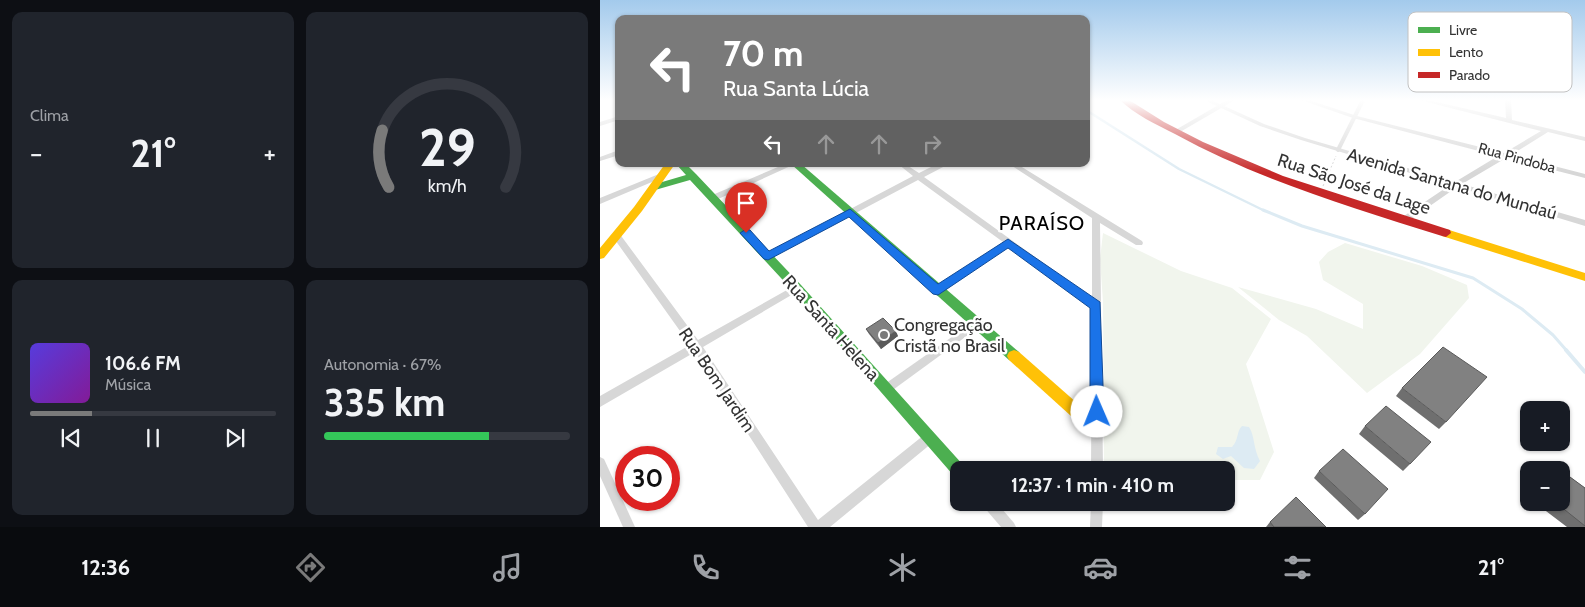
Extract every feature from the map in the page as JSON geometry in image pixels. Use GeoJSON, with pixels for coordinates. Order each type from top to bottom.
{"type":"FeatureCollection","features":[{"type":"Feature","properties":{"kind":"street","name":"Rua São José da Lage"},"geometry":{"type":"LineString","coordinates":[[1162,125],[1175,133],[1264,173],[1320,193],[1585,277]]}},
{"type":"Feature","properties":{"kind":"street","name":"Avenida Santana do Mundaú"},"geometry":{"type":"LineString","coordinates":[[1261,125],[1338,150],[1585,223]]}},
{"type":"Feature","properties":{"kind":"street","name":"Rua Pindoba"},"geometry":{"type":"LineString","coordinates":[[1385,125],[1585,176]]}},
{"type":"Feature","properties":{"kind":"street"},"geometry":{"type":"LineString","coordinates":[[1524,125],[1585,139]]}},
{"type":"Feature","properties":{"kind":"street"},"geometry":{"type":"LineString","coordinates":[[1404,220],[1455,185],[1547,130]]}},
{"type":"Feature","properties":{"kind":"street"},"geometry":{"type":"LineString","coordinates":[[600,159],[615,153]]}},
{"type":"Feature","properties":{"kind":"street"},"geometry":{"type":"LineString","coordinates":[[600,255],[668,167]]}},
{"type":"Feature","properties":{"kind":"street","name":"Rua Santa Helena"},"geometry":{"type":"LineString","coordinates":[[684,167],[797,288],[950,462]]}},
{"type":"Feature","properties":{"kind":"street"},"geometry":{"type":"LineString","coordinates":[[713,198],[784,167]]}},
{"type":"Feature","properties":{"kind":"street"},"geometry":{"type":"LineString","coordinates":[[799,167],[1097,430]]}},
{"type":"Feature","properties":{"kind":"street"},"geometry":{"type":"LineString","coordinates":[[905,167],[1096,306]]}},
{"type":"Feature","properties":{"kind":"street"},"geometry":{"type":"LineString","coordinates":[[768,256],[936,167]]}},
{"type":"Feature","properties":{"kind":"street"},"geometry":{"type":"LineString","coordinates":[[1017,167],[1096,218],[1140,243]]}},
{"type":"Feature","properties":{"kind":"street"},"geometry":{"type":"LineString","coordinates":[[600,201],[662,176]]}},
{"type":"Feature","properties":{"kind":"street"},"geometry":{"type":"LineString","coordinates":[[654,187],[693,176]]}},
{"type":"Feature","properties":{"kind":"street"},"geometry":{"type":"LineString","coordinates":[[1096,218],[1097,461]]}},
{"type":"Feature","properties":{"kind":"street","name":"Rua Bom Jardim"},"geometry":{"type":"LineString","coordinates":[[616,235],[697,347],[815,527]]}},
{"type":"Feature","properties":{"kind":"street"},"geometry":{"type":"LineString","coordinates":[[938,290],[1008,243]]}},
{"type":"Feature","properties":{"kind":"street"},"geometry":{"type":"LineString","coordinates":[[600,402],[797,288]]}},
{"type":"Feature","properties":{"kind":"street"},"geometry":{"type":"LineString","coordinates":[[886,389],[976,324]]}},
{"type":"Feature","properties":{"kind":"street"},"geometry":{"type":"LineString","coordinates":[[820,527],[928,439]]}},
{"type":"Feature","properties":{"kind":"street"},"geometry":{"type":"LineString","coordinates":[[600,463],[629,527]]}},
{"type":"Feature","properties":{"kind":"street"},"geometry":{"type":"LineString","coordinates":[[995,511],[1010,527]]}},
{"type":"Feature","properties":{"kind":"street"},"geometry":{"type":"LineString","coordinates":[[1096,511],[1096,527]]}},
{"type":"Feature","properties":{"kind":"lane"},"geometry":{"type":"LineString","coordinates":[[1175,133],[1189,125]]}},
{"type":"Feature","properties":{"kind":"lane"},"geometry":{"type":"LineString","coordinates":[[1338,150],[1351,125]]}},
{"type":"Feature","properties":{"kind":"path"},"geometry":{"type":"LineString","coordinates":[[1320,193],[1338,150]]}},
{"type":"Feature","properties":{"kind":"shaded area"},"geometry":{"type":"Polygon","coordinates":[[[1103,233],[1181,271],[1232,288],[1271,319],[1246,364],[1274,452],[1260,480],[1235,480],[1235,461],[1104,461],[1103,302],[1100,259],[1103,233]]]}},
{"type":"Feature","properties":{"kind":"shaded area"},"geometry":{"type":"Polygon","coordinates":[[[1345,243],[1422,266],[1467,285],[1469,298],[1420,354],[1367,393],[1307,336],[1279,320],[1238,287],[1316,309],[1363,329],[1363,304],[1323,280],[1319,262],[1328,252],[1345,243]]]}},
{"type":"Feature","properties":{"kind":"shaded area"},"geometry":{"type":"Polygon","coordinates":[[[1242,426],[1249,427],[1260,461],[1254,469],[1244,468],[1231,456],[1223,459],[1216,454],[1218,447],[1232,447],[1242,426]]]}},
{"type":"Feature","properties":{"kind":"building"},"geometry":{"type":"Polygon","coordinates":[[[883,318],[896,331],[878,343],[866,329],[883,318]]]}},
{"type":"Feature","properties":{"kind":"building"},"geometry":{"type":"Polygon","coordinates":[[[1443,347],[1487,377],[1446,422],[1402,388],[1443,347]]]}},
{"type":"Feature","properties":{"kind":"building"},"geometry":{"type":"Polygon","coordinates":[[[1386,406],[1431,442],[1410,464],[1365,426],[1386,406]]]}},
{"type":"Feature","properties":{"kind":"building"},"geometry":{"type":"Polygon","coordinates":[[[1343,449],[1388,489],[1365,514],[1319,471],[1343,449]]]}},
{"type":"Feature","properties":{"kind":"building"},"geometry":{"type":"Polygon","coordinates":[[[1570,477],[1585,488],[1585,526],[1566,511],[1570,511],[1570,477]]]}},
{"type":"Feature","properties":{"kind":"building"},"geometry":{"type":"Polygon","coordinates":[[[1296,497],[1326,527],[1274,527],[1270,522],[1296,497]]]}},
{"type":"Feature","properties":{"kind":"waterway"},"geometry":{"type":"LineString","coordinates":[[1109,125],[1179,169],[1265,211]]}},
{"type":"Feature","properties":{"kind":"waterway"},"geometry":{"type":"LineString","coordinates":[[1263,210],[1302,226],[1473,278],[1522,309],[1553,335],[1567,351]]}},
{"type":"Feature","properties":{"kind":"waterway"},"geometry":{"type":"LineString","coordinates":[[1566,350],[1585,372]]}},
{"type":"Feature","properties":{"kind":"traffic: fast"},"geometry":{"type":"LineString","coordinates":[[684,167],[797,288],[950,461]]}},
{"type":"Feature","properties":{"kind":"traffic: fast"},"geometry":{"type":"LineString","coordinates":[[799,167],[1014,356]]}},
{"type":"Feature","properties":{"kind":"traffic: fast"},"geometry":{"type":"LineString","coordinates":[[655,187],[693,176]]}},
{"type":"Feature","properties":{"kind":"traffic: slow"},"geometry":{"type":"LineString","coordinates":[[600,255],[638,209],[668,167]]}},
{"type":"Feature","properties":{"kind":"traffic: slow"},"geometry":{"type":"LineString","coordinates":[[1446,233],[1585,277]]}},
{"type":"Feature","properties":{"kind":"traffic: slow"},"geometry":{"type":"LineString","coordinates":[[1014,356],[1097,430]]}},
{"type":"Feature","properties":{"kind":"traffic: jam"},"geometry":{"type":"LineString","coordinates":[[1162,125],[1199,144],[1279,178],[1362,207],[1446,233]]}},
{"type":"Feature","properties":{"kind":"place","name":"Congregação Cristã no Brasil"},"geometry":{"type":"Point","coordinates":[884,335]}},
{"type":"Feature","properties":{"kind":"district","name":"PARAÍSO"},"geometry":{"type":"Point","coordinates":[1042,223]}},
{"type":"Feature","properties":{"kind":"route"},"geometry":{"type":"LineString","coordinates":[[746,233],[768,256],[850,212],[938,290],[1008,243],[1096,306],[1097,412]]}}]}
